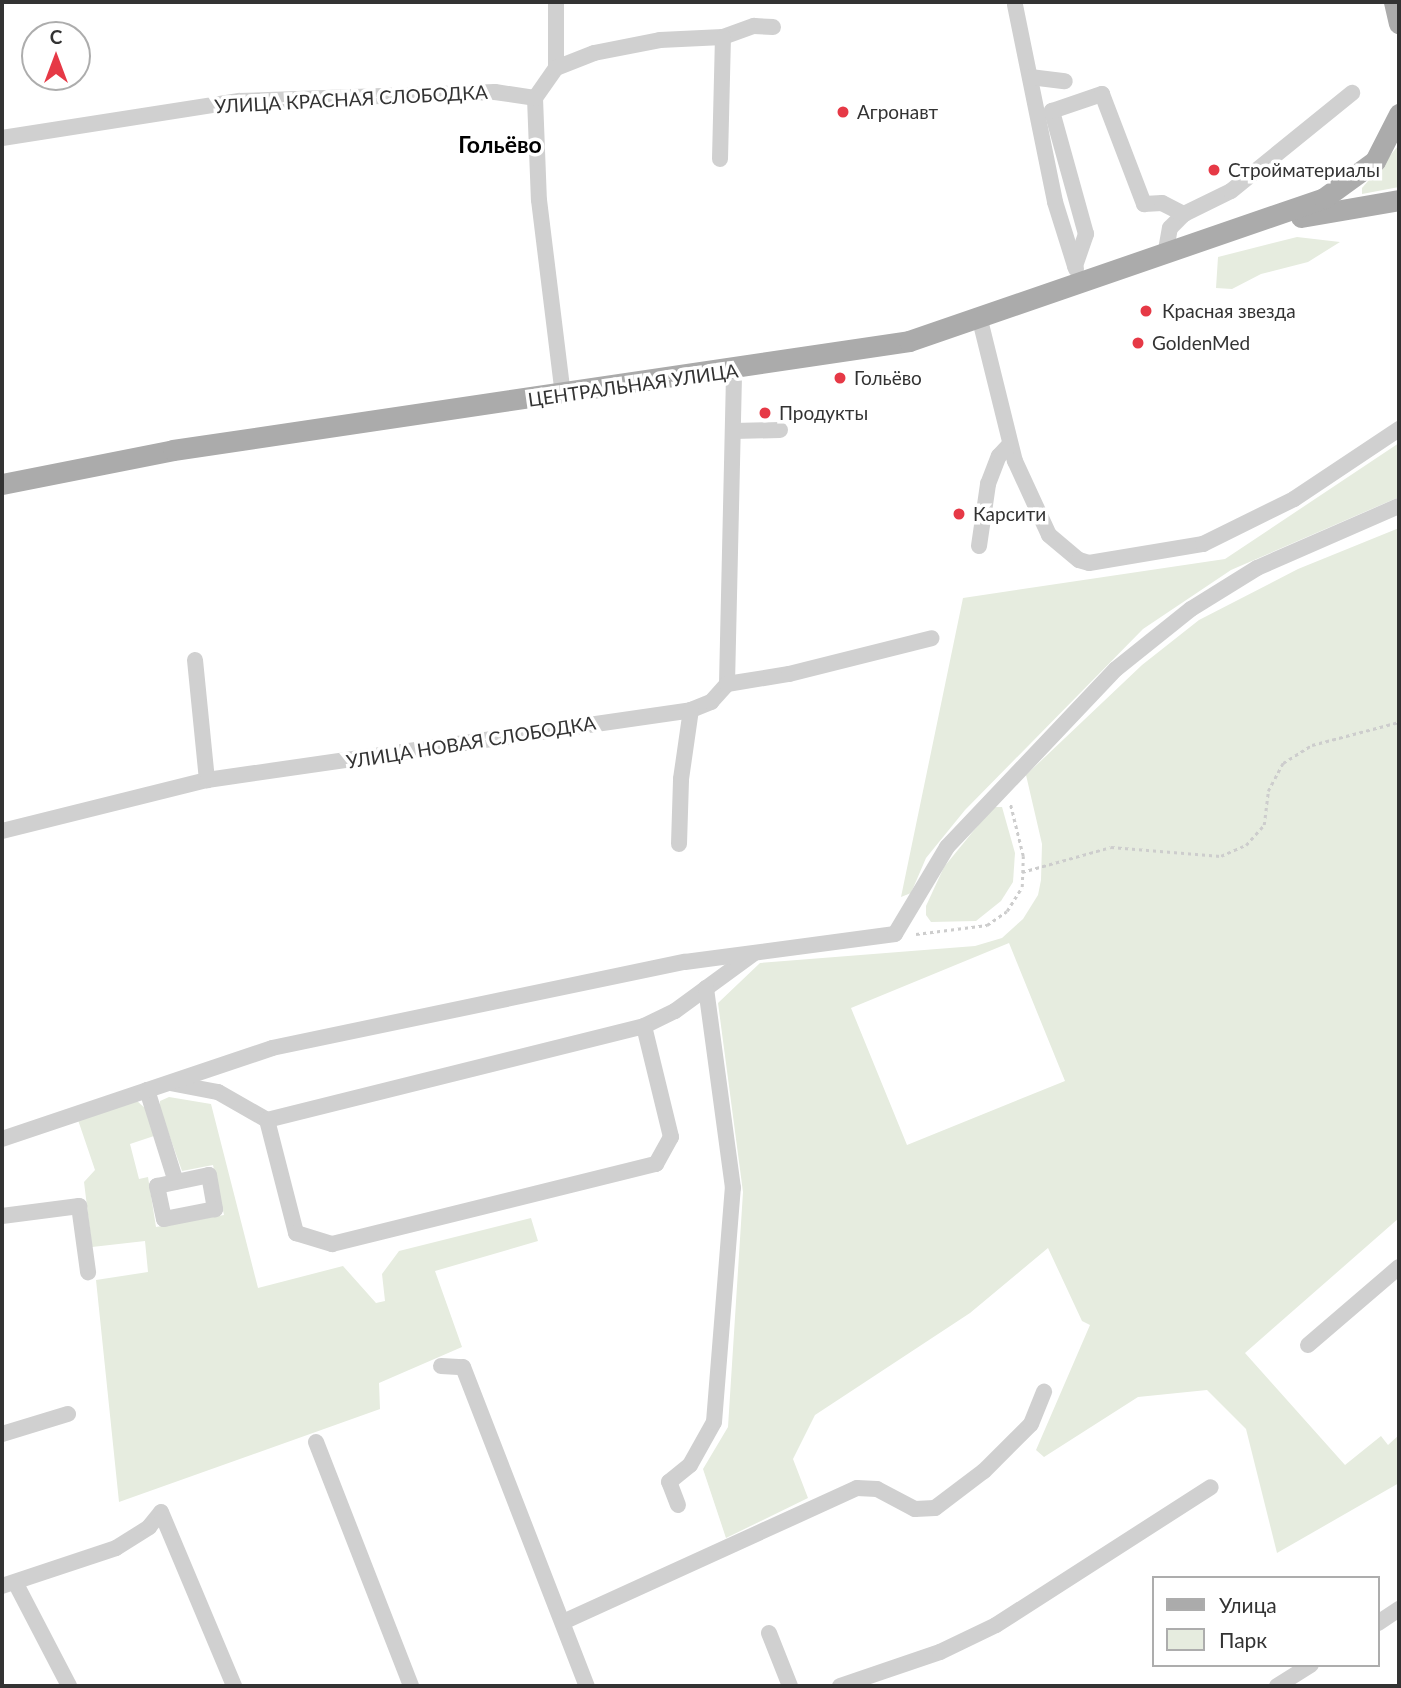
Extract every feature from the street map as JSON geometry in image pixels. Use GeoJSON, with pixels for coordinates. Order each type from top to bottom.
{"type":"FeatureCollection","features":[{"type":"Feature","properties":{"kind":"main road"},"geometry":{"type":"LineString","coordinates":[[1394,2],[1399,23]]}},
{"type":"Feature","properties":{"kind":"main road"},"geometry":{"type":"LineString","coordinates":[[1250,225],[1324,198],[1375,161],[1399,114]]}},
{"type":"Feature","properties":{"kind":"main road"},"geometry":{"type":"LineString","coordinates":[[1250,225],[1399,200]]}},
{"type":"Feature","properties":{"kind":"main road","name":"ЦЕНТРАЛЬНАЯ УЛИЦА"},"geometry":{"type":"LineString","coordinates":[[2,484],[173,450],[734,370],[909,341],[980,320],[1078,273],[1250,225]]}},
{"type":"Feature","properties":{"kind":"street"},"geometry":{"type":"LineString","coordinates":[[556,2],[556,68]]}},
{"type":"Feature","properties":{"kind":"street"},"geometry":{"type":"LineString","coordinates":[[1015,5],[1055,202],[1078,273]]}},
{"type":"Feature","properties":{"kind":"street"},"geometry":{"type":"LineString","coordinates":[[563,395],[539,200],[535,97],[556,68],[594,53],[647,43],[723,37],[754,26],[773,27]]}},
{"type":"Feature","properties":{"kind":"street"},"geometry":{"type":"LineString","coordinates":[[720,159],[723,37]]}},
{"type":"Feature","properties":{"kind":"street"},"geometry":{"type":"LineString","coordinates":[[1030,77],[1065,81]]}},
{"type":"Feature","properties":{"kind":"street","name":"УЛИЦА КРАСНАЯ СЛОБОДКА"},"geometry":{"type":"LineString","coordinates":[[2,138],[239,101],[495,92],[535,97]]}},
{"type":"Feature","properties":{"kind":"street"},"geometry":{"type":"LineString","coordinates":[[1166,250],[1170,228],[1184,214],[1231,191],[1284,153],[1352,93]]}},
{"type":"Feature","properties":{"kind":"street"},"geometry":{"type":"LineString","coordinates":[[1078,273],[1086,234],[1052,111],[1102,94],[1144,204],[1161,202],[1184,214]]}},
{"type":"Feature","properties":{"kind":"street"},"geometry":{"type":"LineString","coordinates":[[980,320],[1010,444],[1049,535],[1079,560],[1089,563],[1203,544],[1294,499],[1399,429]]}},
{"type":"Feature","properties":{"kind":"street"},"geometry":{"type":"LineString","coordinates":[[734,370],[727,684],[789,674],[932,638]]}},
{"type":"Feature","properties":{"kind":"street"},"geometry":{"type":"LineString","coordinates":[[733,431],[780,430]]}},
{"type":"Feature","properties":{"kind":"street"},"geometry":{"type":"LineString","coordinates":[[979,546],[988,484],[999,456],[1010,444]]}},
{"type":"Feature","properties":{"kind":"street"},"geometry":{"type":"LineString","coordinates":[[2,1139],[272,1048],[685,962],[895,934],[947,847],[1003,784],[1116,669],[1191,609],[1256,568],[1399,506]]}},
{"type":"Feature","properties":{"kind":"street"},"geometry":{"type":"LineString","coordinates":[[195,660],[207,780]]}},
{"type":"Feature","properties":{"kind":"street","name":"УЛИЦА НОВАЯ СЛОБОДКА"},"geometry":{"type":"LineString","coordinates":[[2,831],[207,780],[691,710],[711,702],[727,684]]}},
{"type":"Feature","properties":{"kind":"street"},"geometry":{"type":"LineString","coordinates":[[678,844],[681,779],[691,710]]}},
{"type":"Feature","properties":{"kind":"street"},"geometry":{"type":"LineString","coordinates":[[169,1083],[218,1092],[267,1120],[644,1026],[706,988],[755,953]]}},
{"type":"Feature","properties":{"kind":"street"},"geometry":{"type":"LineString","coordinates":[[678,1505],[669,1482],[690,1465],[715,1422],[733,1188],[706,988]]}},
{"type":"Feature","properties":{"kind":"street"},"geometry":{"type":"LineString","coordinates":[[267,1120],[296,1233],[332,1244],[656,1164],[671,1137],[644,1026]]}},
{"type":"Feature","properties":{"kind":"street"},"geometry":{"type":"LineString","coordinates":[[148,1090],[176,1182]]}},
{"type":"Feature","properties":{"kind":"street"},"geometry":{"type":"LineString","coordinates":[[2,1216],[79,1206],[88,1272]]}},
{"type":"Feature","properties":{"kind":"street"},"geometry":{"type":"LineString","coordinates":[[1308,1346],[1399,1267]]}},
{"type":"Feature","properties":{"kind":"street"},"geometry":{"type":"LineString","coordinates":[[441,1366],[463,1367],[587,1686]]}},
{"type":"Feature","properties":{"kind":"street"},"geometry":{"type":"LineString","coordinates":[[563,1622],[857,1488],[877,1489],[915,1509],[934,1508],[984,1471],[1031,1423],[1044,1391]]}},
{"type":"Feature","properties":{"kind":"street"},"geometry":{"type":"LineString","coordinates":[[2,1434],[68,1414]]}},
{"type":"Feature","properties":{"kind":"street"},"geometry":{"type":"LineString","coordinates":[[316,1442],[411,1686]]}},
{"type":"Feature","properties":{"kind":"street"},"geometry":{"type":"LineString","coordinates":[[840,1686],[940,1652],[996,1625],[1211,1487]]}},
{"type":"Feature","properties":{"kind":"street"},"geometry":{"type":"LineString","coordinates":[[69,1686],[9,1585],[116,1548],[149,1527],[161,1511],[234,1686]]}},
{"type":"Feature","properties":{"kind":"street"},"geometry":{"type":"LineString","coordinates":[[1380,1622],[1399,1609]]}},
{"type":"Feature","properties":{"kind":"street"},"geometry":{"type":"LineString","coordinates":[[769,1633],[790,1686]]}},
{"type":"Feature","properties":{"kind":"street"},"geometry":{"type":"LineString","coordinates":[[1277,1686],[1308,1667]]}},
{"type":"Feature","properties":{"kind":"path"},"geometry":{"type":"LineString","coordinates":[[1023,872],[1111,847],[1220,856],[1246,845],[1264,825],[1268,791],[1283,764],[1312,745],[1399,722]]}},
{"type":"Feature","properties":{"kind":"path"},"geometry":{"type":"LineString","coordinates":[[895,934],[987,925],[1007,911],[1021,887],[1023,872],[1015,815],[1003,784]]}},
{"type":"Feature","properties":{"kind":"green space"},"geometry":{"type":"Polygon","coordinates":[[[1399,145],[1399,187],[1362,194],[1362,188],[1399,145]]]}},
{"type":"Feature","properties":{"kind":"green space"},"geometry":{"type":"Polygon","coordinates":[[[1297,237],[1340,242],[1308,262],[1261,274],[1232,289],[1216,288],[1218,257],[1297,237]]]}},
{"type":"Feature","properties":{"kind":"green space"},"geometry":{"type":"Polygon","coordinates":[[[1399,443],[1399,497],[1231,570],[1143,629],[965,810],[926,858],[911,893],[901,897],[963,598],[1225,559],[1399,443]]]}},
{"type":"Feature","properties":{"kind":"green space"},"geometry":{"type":"Polygon","coordinates":[[[1399,528],[1399,1218],[1245,1353],[1345,1465],[1381,1436],[1388,1445],[1399,1435],[1399,1483],[1277,1553],[1246,1429],[1207,1390],[1138,1397],[1044,1457],[1036,1450],[1090,1325],[1082,1321],[1048,1248],[970,1313],[815,1415],[793,1459],[808,1498],[726,1538],[703,1469],[728,1427],[743,1192],[718,1003],[760,963],[975,946],[1002,938],[1023,919],[1038,895],[1041,880],[1042,844],[1026,775],[1142,665],[1199,620],[1298,569],[1399,528]],[[1009,943],[851,1008],[907,1145],[1065,1081],[1009,943]]]}},
{"type":"Feature","properties":{"kind":"green space"},"geometry":{"type":"Polygon","coordinates":[[[993,807],[1002,807],[1015,853],[1013,882],[1001,901],[976,921],[931,922],[926,915],[926,906],[944,867],[993,807]]]}},
{"type":"Feature","properties":{"kind":"green space"},"geometry":{"type":"Polygon","coordinates":[[[169,1097],[211,1104],[258,1288],[343,1266],[376,1303],[385,1301],[382,1274],[399,1251],[531,1218],[538,1241],[435,1271],[462,1347],[379,1383],[380,1409],[119,1502],[96,1280],[148,1272],[145,1241],[92,1247],[84,1182],[95,1170],[78,1120],[136,1100],[147,1110],[154,1136],[130,1144],[139,1179],[148,1177],[156,1227],[224,1215],[213,1165],[182,1171],[160,1109],[160,1101],[169,1097]]]}},
{"type":"Feature","properties":{"kind":"place","name":"Агронавт"},"geometry":{"type":"Point","coordinates":[843,112]}},
{"type":"Feature","properties":{"kind":"place","name":"Стройматериалы"},"geometry":{"type":"Point","coordinates":[1214,170]}},
{"type":"Feature","properties":{"kind":"place","name":"Красная звезда"},"geometry":{"type":"Point","coordinates":[1146,311]}},
{"type":"Feature","properties":{"kind":"place","name":"GoldenMed"},"geometry":{"type":"Point","coordinates":[1138,343]}},
{"type":"Feature","properties":{"kind":"place","name":"Гольёво"},"geometry":{"type":"Point","coordinates":[840,378]}},
{"type":"Feature","properties":{"kind":"place","name":"Продукты"},"geometry":{"type":"Point","coordinates":[765,413]}},
{"type":"Feature","properties":{"kind":"place","name":"Карсити"},"geometry":{"type":"Point","coordinates":[959,514]}},
{"type":"Feature","properties":{"kind":"district","name":"Гольёво"},"geometry":{"type":"Point","coordinates":[500,144]}}]}
